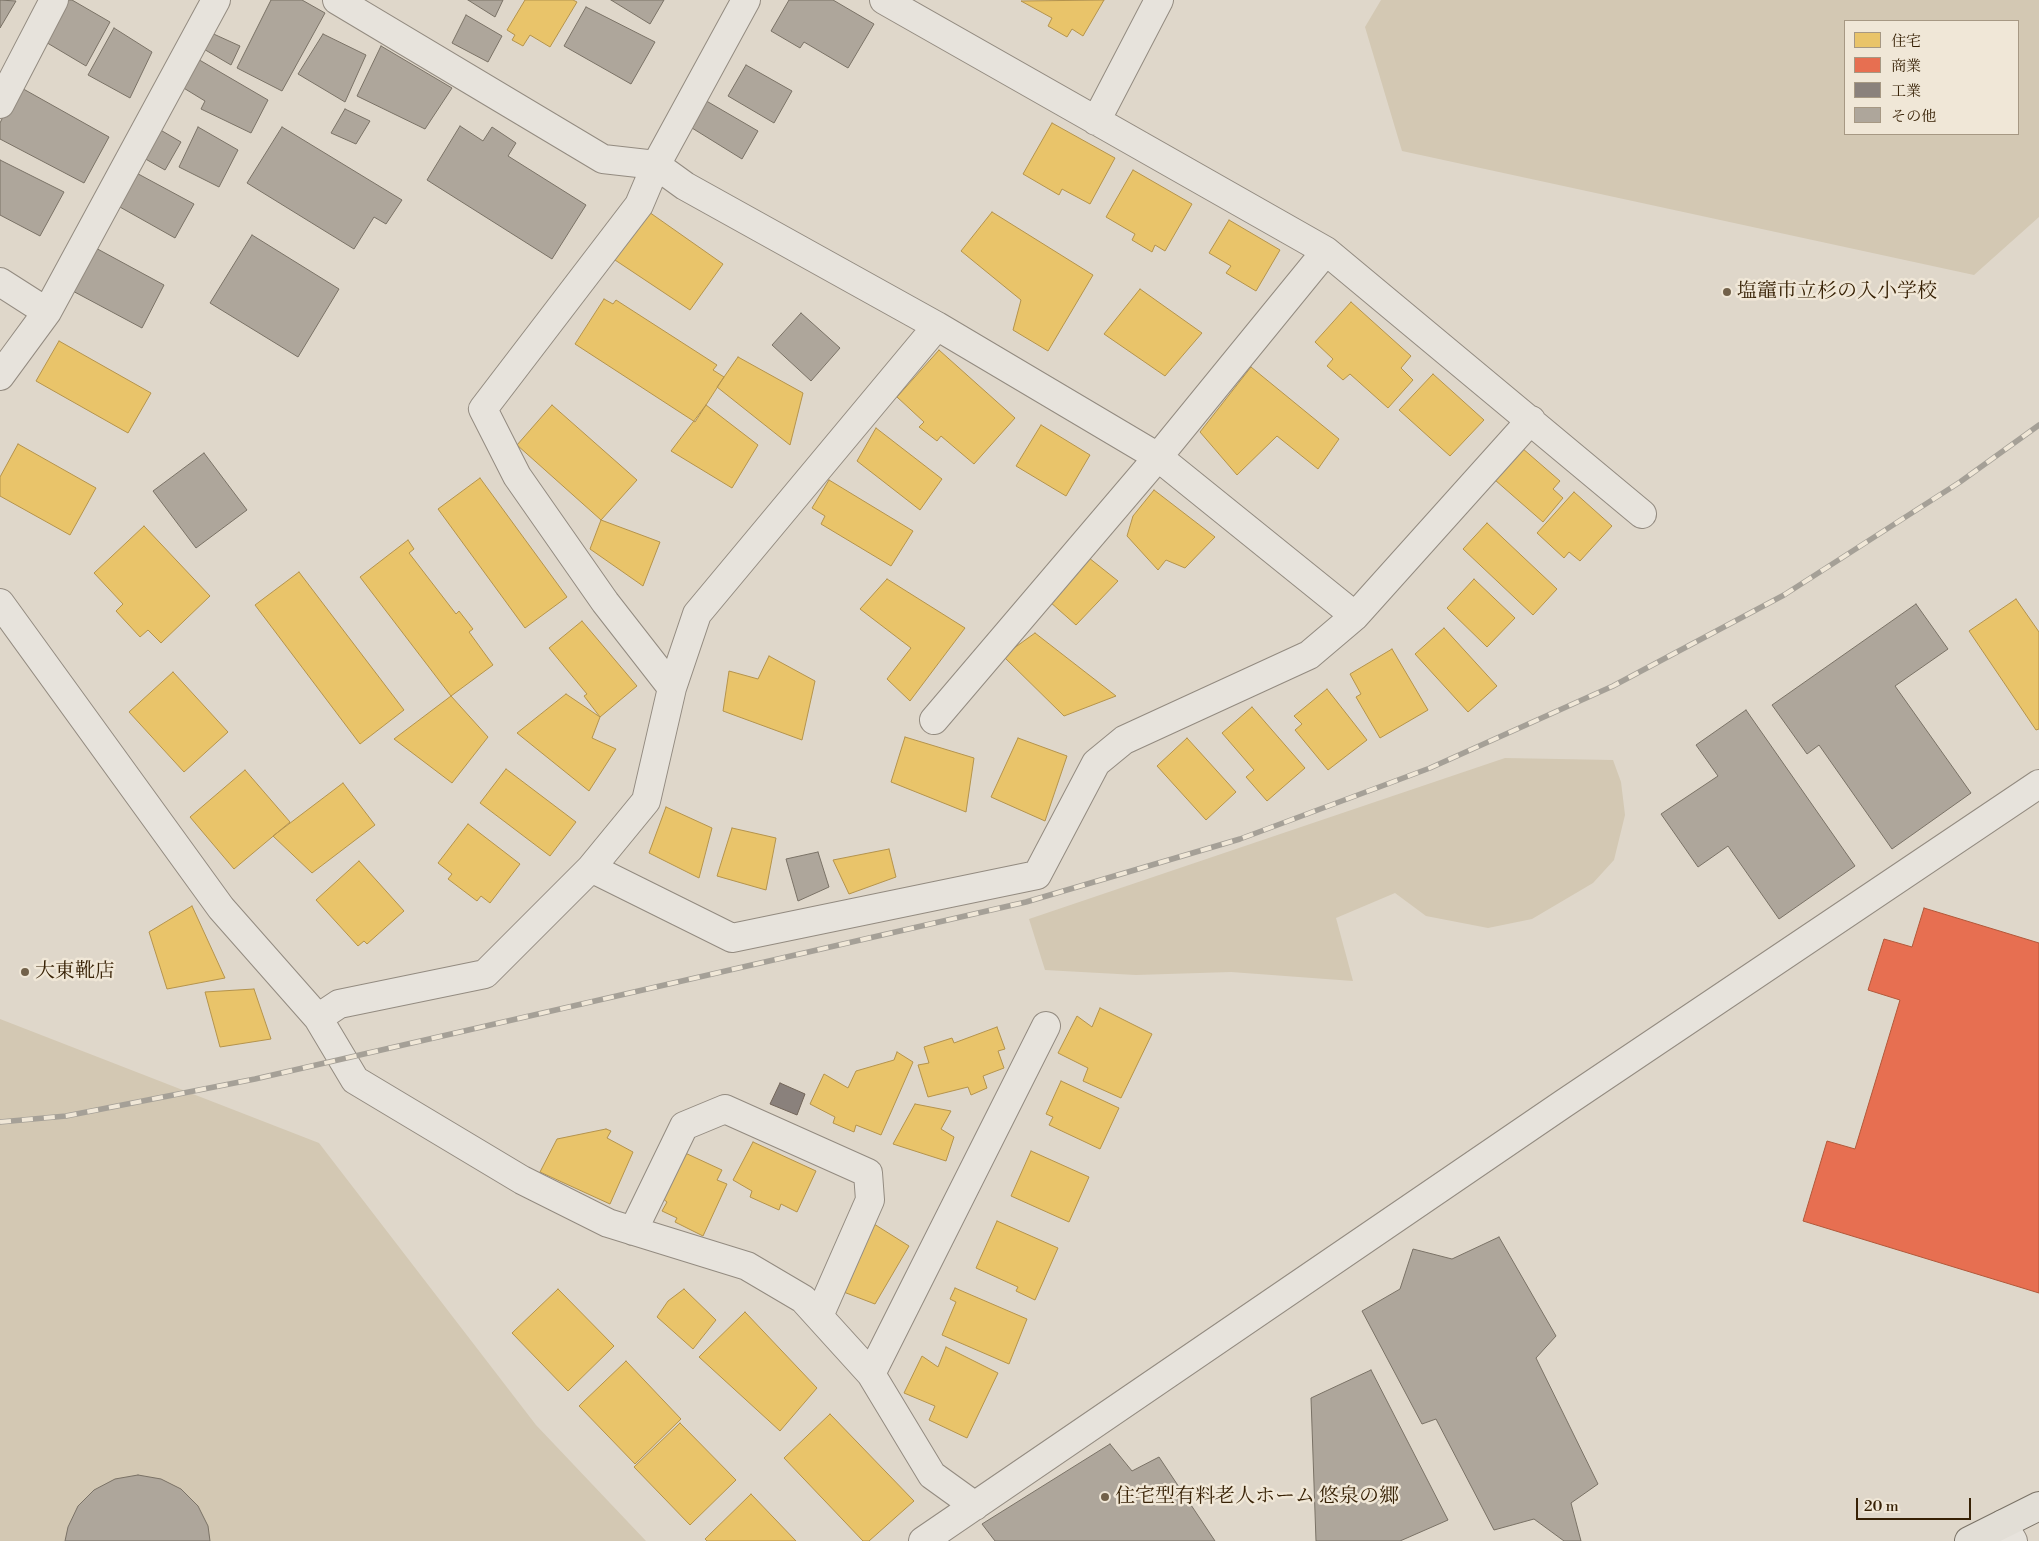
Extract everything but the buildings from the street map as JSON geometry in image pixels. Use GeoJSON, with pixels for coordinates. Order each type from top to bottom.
{"type":"FeatureCollection","features":[{"type":"Feature","properties":{"kind":"highway"},"geometry":{"type":"LineString","coordinates":[[1969,1541],[2008,1532],[2039,1506]]}},
{"type":"Feature","properties":{"kind":"street"},"geometry":{"type":"LineString","coordinates":[[0,104],[54,0]]}},
{"type":"Feature","properties":{"kind":"street"},"geometry":{"type":"LineString","coordinates":[[0,376],[47,312],[216,0]]}},
{"type":"Feature","properties":{"kind":"street"},"geometry":{"type":"LineString","coordinates":[[337,0],[603,158],[656,165],[685,186],[937,326],[1158,457],[1355,616]]}},
{"type":"Feature","properties":{"kind":"street"},"geometry":{"type":"LineString","coordinates":[[672,688],[604,602],[517,476],[502,442],[482,410],[639,205],[656,165],[746,0]]}},
{"type":"Feature","properties":{"kind":"street"},"geometry":{"type":"LineString","coordinates":[[884,0],[1326,251],[1642,514]]}},
{"type":"Feature","properties":{"kind":"street"},"geometry":{"type":"LineString","coordinates":[[1096,121],[1159,0]]}},
{"type":"Feature","properties":{"kind":"street"},"geometry":{"type":"LineString","coordinates":[[934,720],[1158,457],[1326,251]]}},
{"type":"Feature","properties":{"kind":"street"},"geometry":{"type":"LineString","coordinates":[[0,282],[47,312]]}},
{"type":"Feature","properties":{"kind":"street"},"geometry":{"type":"LineString","coordinates":[[318,1018],[339,1004],[485,974],[591,868],[646,802],[672,688],[697,614],[937,326]]}},
{"type":"Feature","properties":{"kind":"street"},"geometry":{"type":"LineString","coordinates":[[591,868],[732,938],[1038,875],[1096,763],[1124,740],[1309,655],[1355,616],[1531,420]]}},
{"type":"Feature","properties":{"kind":"street"},"geometry":{"type":"LineString","coordinates":[[0,602],[221,908],[318,1018],[355,1080],[522,1180],[608,1223],[747,1266],[803,1299],[871,1374],[932,1475],[975,1506]]}},
{"type":"Feature","properties":{"kind":"street"},"geometry":{"type":"LineString","coordinates":[[923,1541],[1547,1115],[2039,784]]}},
{"type":"Feature","properties":{"kind":"street"},"geometry":{"type":"LineString","coordinates":[[871,1374],[1046,1026]]}},
{"type":"Feature","properties":{"kind":"street"},"geometry":{"type":"LineString","coordinates":[[633,1231],[684,1126],[726,1109],[868,1173],[870,1200],[819,1316]]}},
{"type":"Feature","properties":{"kind":"shaded area"},"geometry":{"type":"Polygon","coordinates":[[[1381,0],[2039,0],[2039,217],[1974,275],[1402,151],[1365,27],[1381,0]]]}},
{"type":"Feature","properties":{"kind":"shaded area"},"geometry":{"type":"Polygon","coordinates":[[[1505,758],[1613,760],[1621,782],[1625,815],[1614,860],[1593,883],[1532,919],[1488,928],[1426,916],[1395,893],[1336,918],[1353,981],[1231,972],[1136,975],[1045,970],[1029,919],[1505,758]]]}},
{"type":"Feature","properties":{"kind":"shaded area"},"geometry":{"type":"Polygon","coordinates":[[[0,1019],[319,1143],[536,1425],[646,1541],[0,1541],[0,1019]]]}},
{"type":"Feature","properties":{"kind":"railway"},"geometry":{"type":"LineString","coordinates":[[0,1122],[66,1116],[255,1079],[1026,902],[1240,839],[1430,768],[1613,686],[1784,595],[1960,482],[2039,425]]}},
{"type":"Feature","properties":{"kind":"place","name":"塩竈市立杉の入小学校"},"geometry":{"type":"Point","coordinates":[1727,292]}},
{"type":"Feature","properties":{"kind":"place","name":"大東靴店"},"geometry":{"type":"Point","coordinates":[25,972]}},
{"type":"Feature","properties":{"kind":"place","name":"住宅型有料老人ホーム 悠泉の郷"},"geometry":{"type":"Point","coordinates":[1105,1497]}}]}
